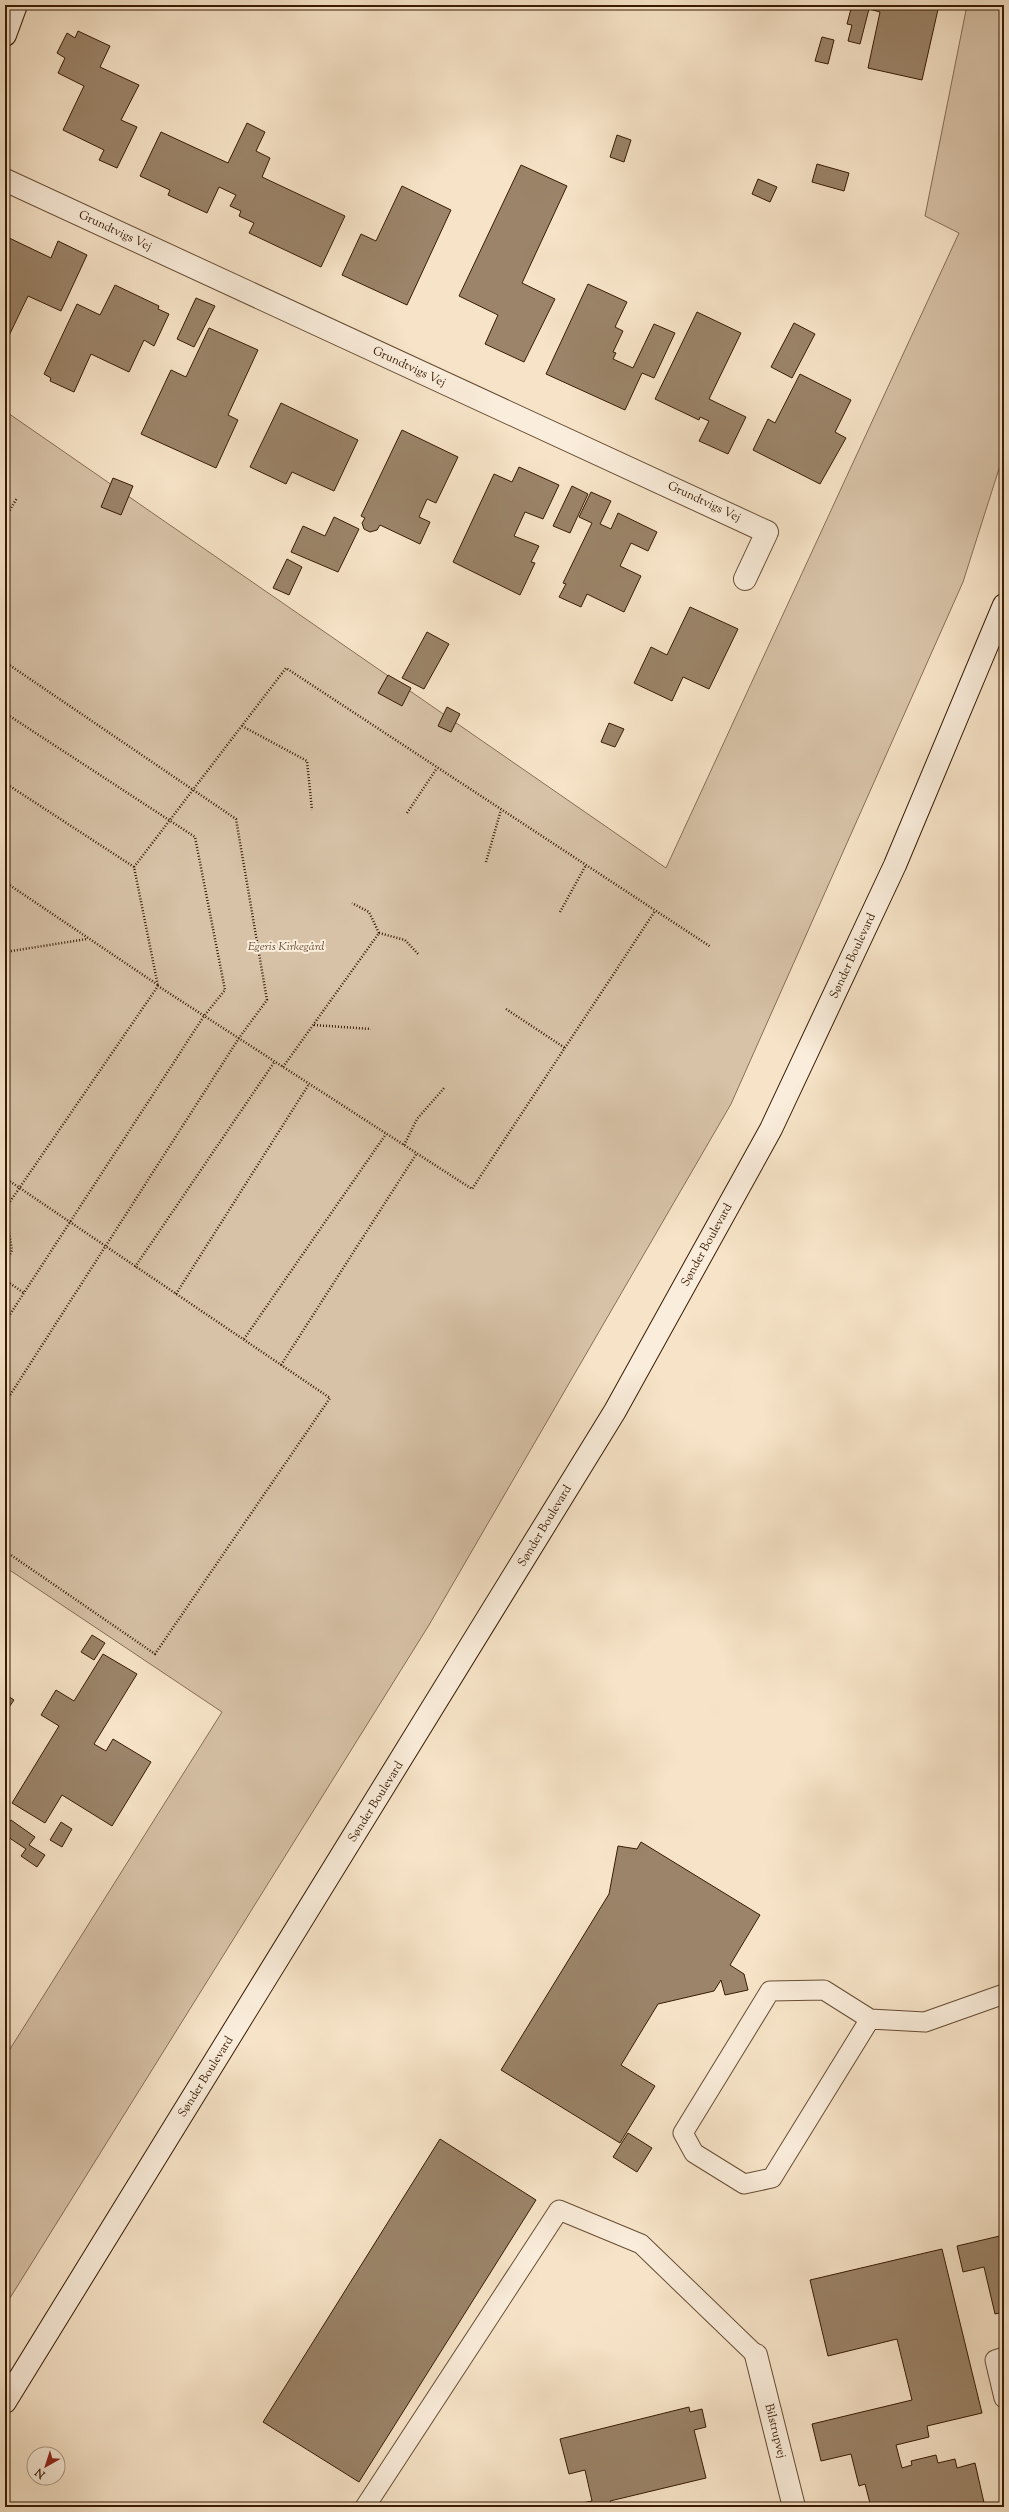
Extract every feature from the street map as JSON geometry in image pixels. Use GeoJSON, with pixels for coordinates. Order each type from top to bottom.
{"type":"FeatureCollection","features":[{"type":"Feature","properties":{"kind":"street"},"geometry":{"type":"LineString","coordinates":[[5,35],[16,5]]}},
{"type":"Feature","properties":{"kind":"street","name":"Grundtvigs Vej"},"geometry":{"type":"LineString","coordinates":[[5,180],[767,532],[745,579]]}},
{"type":"Feature","properties":{"kind":"street","name":"Sønder Boulevard"},"geometry":{"type":"LineString","coordinates":[[5,2402],[615,1411],[771,1129],[895,865],[1004,605]]}},
{"type":"Feature","properties":{"kind":"street","name":"Bilstrupvej"},"geometry":{"type":"LineString","coordinates":[[756,2355],[794,2507]]}},
{"type":"Feature","properties":{"kind":"lane"},"geometry":{"type":"LineString","coordinates":[[870,2019],[772,2178],[744,2184],[694,2153],[683,2132],[770,1991],[824,1990],[870,2019],[925,2022],[1004,1994]]}},
{"type":"Feature","properties":{"kind":"lane"},"geometry":{"type":"LineString","coordinates":[[365,2507],[559,2210],[641,2244],[756,2355]]}},
{"type":"Feature","properties":{"kind":"lane"},"geometry":{"type":"LineString","coordinates":[[1004,2357],[995,2360],[1004,2398]]}},
{"type":"Feature","properties":{"kind":"path"},"geometry":{"type":"LineString","coordinates":[[5,518],[17,498]]}},
{"type":"Feature","properties":{"kind":"path"},"geometry":{"type":"LineString","coordinates":[[5,662],[236,819],[267,1000],[239,1038],[5,1403]]}},
{"type":"Feature","properties":{"kind":"path"},"geometry":{"type":"LineString","coordinates":[[134,867],[286,668],[710,947]]}},
{"type":"Feature","properties":{"kind":"path"},"geometry":{"type":"LineString","coordinates":[[5,713],[195,837],[225,990],[204,1016],[71,1223],[5,1322]]}},
{"type":"Feature","properties":{"kind":"path"},"geometry":{"type":"LineString","coordinates":[[242,726],[307,760],[312,810]]}},
{"type":"Feature","properties":{"kind":"path"},"geometry":{"type":"LineString","coordinates":[[407,813],[437,768]]}},
{"type":"Feature","properties":{"kind":"path"},"geometry":{"type":"LineString","coordinates":[[5,783],[134,867],[158,986],[5,1209],[12,1250],[5,1265]]}},
{"type":"Feature","properties":{"kind":"path"},"geometry":{"type":"LineString","coordinates":[[486,862],[501,810]]}},
{"type":"Feature","properties":{"kind":"path"},"geometry":{"type":"LineString","coordinates":[[560,912],[586,865]]}},
{"type":"Feature","properties":{"kind":"path"},"geometry":{"type":"LineString","coordinates":[[5,882],[158,986],[472,1189],[655,911]]}},
{"type":"Feature","properties":{"kind":"path"},"geometry":{"type":"LineString","coordinates":[[352,903],[369,912],[379,933],[405,940],[419,955]]}},
{"type":"Feature","properties":{"kind":"path"},"geometry":{"type":"LineString","coordinates":[[283,1067],[379,933]]}},
{"type":"Feature","properties":{"kind":"path"},"geometry":{"type":"LineString","coordinates":[[5,952],[88,938]]}},
{"type":"Feature","properties":{"kind":"path"},"geometry":{"type":"LineString","coordinates":[[506,1009],[564,1048]]}},
{"type":"Feature","properties":{"kind":"path"},"geometry":{"type":"LineString","coordinates":[[313,1025],[371,1029]]}},
{"type":"Feature","properties":{"kind":"path"},"geometry":{"type":"LineString","coordinates":[[135,1267],[275,1061]]}},
{"type":"Feature","properties":{"kind":"path"},"geometry":{"type":"LineString","coordinates":[[176,1294],[309,1084]]}},
{"type":"Feature","properties":{"kind":"path"},"geometry":{"type":"LineString","coordinates":[[404,1145],[417,1119],[445,1087]]}},
{"type":"Feature","properties":{"kind":"path"},"geometry":{"type":"LineString","coordinates":[[244,1339],[386,1134]]}},
{"type":"Feature","properties":{"kind":"path"},"geometry":{"type":"LineString","coordinates":[[282,1365],[417,1154]]}},
{"type":"Feature","properties":{"kind":"path"},"geometry":{"type":"LineString","coordinates":[[5,1178],[330,1398],[155,1654],[5,1551]]}},
{"type":"Feature","properties":{"kind":"path"},"geometry":{"type":"LineString","coordinates":[[5,1280],[24,1292]]}},
{"type":"Feature","properties":{"kind":"green space","name":"Egeris Kirkegård"},"geometry":{"type":"Polygon","coordinates":[[[967,5],[1004,5],[1004,453],[963,582],[731,1104],[429,1625],[5,2306],[5,2057],[222,1712],[5,1567],[5,411],[666,868],[959,233],[925,216],[967,5]]]}},
{"type":"Feature","properties":{"kind":"building"},"geometry":{"type":"Polygon","coordinates":[[[852,5],[939,5],[922,80],[868,68],[880,12],[869,9],[860,44],[848,41],[852,25],[847,24],[852,5]]]}},
{"type":"Feature","properties":{"kind":"building"},"geometry":{"type":"Polygon","coordinates":[[[78,31],[110,46],[100,67],[139,85],[121,120],[137,127],[117,168],[99,160],[104,150],[63,130],[84,86],[58,73],[65,58],[57,53],[67,33],[75,38],[78,31]]]}},
{"type":"Feature","properties":{"kind":"building"},"geometry":{"type":"Polygon","coordinates":[[[822,37],[834,40],[828,64],[815,61],[822,37]]]}},
{"type":"Feature","properties":{"kind":"building"},"geometry":{"type":"Polygon","coordinates":[[[247,123],[265,132],[256,151],[270,158],[262,177],[345,216],[321,267],[249,233],[254,223],[239,216],[241,211],[230,206],[236,195],[219,187],[207,213],[168,195],[170,190],[140,176],[161,132],[228,163],[247,123]]]}},
{"type":"Feature","properties":{"kind":"building"},"geometry":{"type":"Polygon","coordinates":[[[617,135],[631,140],[624,162],[610,157],[617,135]]]}},
{"type":"Feature","properties":{"kind":"building"},"geometry":{"type":"Polygon","coordinates":[[[817,164],[849,173],[844,191],[812,182],[817,164]]]}},
{"type":"Feature","properties":{"kind":"building"},"geometry":{"type":"Polygon","coordinates":[[[521,165],[567,186],[522,283],[555,299],[524,362],[485,344],[498,315],[459,296],[521,165]]]}},
{"type":"Feature","properties":{"kind":"building"},"geometry":{"type":"Polygon","coordinates":[[[758,179],[777,187],[770,202],[752,194],[758,179]]]}},
{"type":"Feature","properties":{"kind":"building"},"geometry":{"type":"Polygon","coordinates":[[[402,186],[451,210],[407,305],[342,275],[361,234],[376,241],[402,186]]]}},
{"type":"Feature","properties":{"kind":"building"},"geometry":{"type":"Polygon","coordinates":[[[5,236],[51,258],[58,241],[87,255],[61,311],[28,296],[5,344],[5,236]]]}},
{"type":"Feature","properties":{"kind":"building"},"geometry":{"type":"Polygon","coordinates":[[[588,284],[627,302],[615,327],[623,331],[613,352],[616,353],[613,359],[633,368],[654,324],[675,333],[654,378],[642,373],[625,410],[546,374],[588,284]]]}},
{"type":"Feature","properties":{"kind":"building"},"geometry":{"type":"Polygon","coordinates":[[[115,285],[159,306],[158,309],[169,314],[154,346],[144,340],[129,372],[91,354],[74,392],[50,381],[51,378],[44,374],[77,304],[100,315],[115,285]]]}},
{"type":"Feature","properties":{"kind":"building"},"geometry":{"type":"Polygon","coordinates":[[[196,298],[215,306],[194,347],[177,339],[196,298]]]}},
{"type":"Feature","properties":{"kind":"building"},"geometry":{"type":"Polygon","coordinates":[[[697,312],[741,333],[709,399],[746,417],[728,454],[699,441],[709,421],[700,417],[699,420],[655,399],[697,312]]]}},
{"type":"Feature","properties":{"kind":"building"},"geometry":{"type":"Polygon","coordinates":[[[794,323],[815,334],[792,378],[771,367],[794,323]]]}},
{"type":"Feature","properties":{"kind":"building"},"geometry":{"type":"Polygon","coordinates":[[[209,328],[258,350],[228,415],[238,420],[216,468],[141,434],[171,370],[186,377],[209,328]]]}},
{"type":"Feature","properties":{"kind":"building"},"geometry":{"type":"Polygon","coordinates":[[[800,374],[851,400],[835,432],[846,438],[820,484],[753,450],[768,419],[775,423],[800,374]]]}},
{"type":"Feature","properties":{"kind":"building"},"geometry":{"type":"Polygon","coordinates":[[[281,403],[358,440],[334,491],[292,472],[286,484],[250,467],[281,403]]]}},
{"type":"Feature","properties":{"kind":"building"},"geometry":{"type":"Polygon","coordinates":[[[402,430],[458,457],[436,503],[427,499],[419,517],[430,522],[420,544],[380,525],[377,530],[370,532],[364,529],[362,523],[365,518],[361,516],[402,430]]]}},
{"type":"Feature","properties":{"kind":"building"},"geometry":{"type":"Polygon","coordinates":[[[519,467],[559,485],[543,519],[525,512],[514,536],[539,546],[531,562],[535,563],[520,595],[453,562],[494,474],[512,482],[519,467]]]}},
{"type":"Feature","properties":{"kind":"building"},"geometry":{"type":"Polygon","coordinates":[[[113,478],[133,486],[121,515],[101,507],[113,478]]]}},
{"type":"Feature","properties":{"kind":"building"},"geometry":{"type":"Polygon","coordinates":[[[572,486],[588,494],[570,533],[553,526],[572,486]]]}},
{"type":"Feature","properties":{"kind":"building"},"geometry":{"type":"Polygon","coordinates":[[[591,492],[611,501],[600,524],[611,529],[618,513],[657,532],[648,551],[631,543],[620,566],[641,576],[624,612],[587,594],[581,607],[559,597],[566,584],[563,583],[592,523],[579,517],[591,492]]]}},
{"type":"Feature","properties":{"kind":"building"},"geometry":{"type":"Polygon","coordinates":[[[334,517],[359,529],[338,572],[291,552],[303,526],[325,536],[334,517]]]}},
{"type":"Feature","properties":{"kind":"building"},"geometry":{"type":"Polygon","coordinates":[[[287,559],[302,567],[289,595],[273,588],[287,559]]]}},
{"type":"Feature","properties":{"kind":"building"},"geometry":{"type":"Polygon","coordinates":[[[690,607],[738,629],[709,689],[683,677],[672,701],[634,683],[651,647],[667,655],[690,607]]]}},
{"type":"Feature","properties":{"kind":"building"},"geometry":{"type":"Polygon","coordinates":[[[427,632],[449,644],[424,689],[402,678],[427,632]]]}},
{"type":"Feature","properties":{"kind":"building"},"geometry":{"type":"Polygon","coordinates":[[[388,675],[411,688],[402,706],[378,693],[388,675]]]}},
{"type":"Feature","properties":{"kind":"building"},"geometry":{"type":"Polygon","coordinates":[[[447,707],[460,714],[451,732],[438,726],[447,707]]]}},
{"type":"Feature","properties":{"kind":"building"},"geometry":{"type":"Polygon","coordinates":[[[609,723],[624,729],[615,747],[601,742],[609,723]]]}},
{"type":"Feature","properties":{"kind":"building"},"geometry":{"type":"Polygon","coordinates":[[[92,1635],[105,1643],[94,1660],[81,1652],[92,1635]]]}},
{"type":"Feature","properties":{"kind":"building"},"geometry":{"type":"Polygon","coordinates":[[[103,1654],[137,1674],[94,1744],[106,1751],[113,1739],[151,1762],[112,1826],[62,1795],[45,1823],[12,1803],[59,1726],[41,1715],[56,1690],[74,1701],[103,1654]]]}},
{"type":"Feature","properties":{"kind":"building"},"geometry":{"type":"Polygon","coordinates":[[[5,1694],[14,1700],[5,1713],[5,1694]]]}},
{"type":"Feature","properties":{"kind":"building"},"geometry":{"type":"Polygon","coordinates":[[[11,1820],[35,1837],[29,1845],[45,1855],[37,1867],[21,1856],[26,1849],[5,1835],[5,1829],[11,1820]]]}},
{"type":"Feature","properties":{"kind":"building"},"geometry":{"type":"Polygon","coordinates":[[[61,1822],[72,1829],[62,1847],[50,1840],[61,1822]]]}},
{"type":"Feature","properties":{"kind":"building"},"geometry":{"type":"Polygon","coordinates":[[[641,1842],[760,1915],[730,1965],[744,1974],[748,1990],[725,1995],[721,1980],[714,1991],[658,2004],[621,2065],[655,2086],[620,2143],[501,2070],[609,1894],[618,1846],[637,1849],[641,1842]]]}},
{"type":"Feature","properties":{"kind":"building"},"geometry":{"type":"Polygon","coordinates":[[[628,2133],[652,2148],[637,2172],[613,2157],[628,2133]]]}},
{"type":"Feature","properties":{"kind":"building"},"geometry":{"type":"Polygon","coordinates":[[[440,2139],[536,2200],[359,2482],[263,2422],[440,2139]]]}},
{"type":"Feature","properties":{"kind":"building"},"geometry":{"type":"Polygon","coordinates":[[[1004,2235],[1004,2312],[995,2314],[984,2267],[963,2272],[957,2246],[1004,2235]]]}},
{"type":"Feature","properties":{"kind":"building"},"geometry":{"type":"Polygon","coordinates":[[[942,2249],[982,2413],[927,2426],[929,2437],[896,2445],[902,2468],[912,2465],[911,2461],[936,2455],[938,2463],[955,2459],[957,2468],[975,2463],[985,2507],[871,2507],[865,2484],[859,2486],[851,2454],[821,2461],[812,2424],[912,2400],[897,2339],[828,2356],[810,2280],[942,2249]]]}},
{"type":"Feature","properties":{"kind":"building"},"geometry":{"type":"Polygon","coordinates":[[[689,2407],[690,2412],[702,2409],[706,2427],[694,2430],[706,2478],[610,2501],[612,2507],[583,2507],[582,2503],[592,2501],[585,2470],[569,2474],[560,2439],[689,2407]]]}}]}
